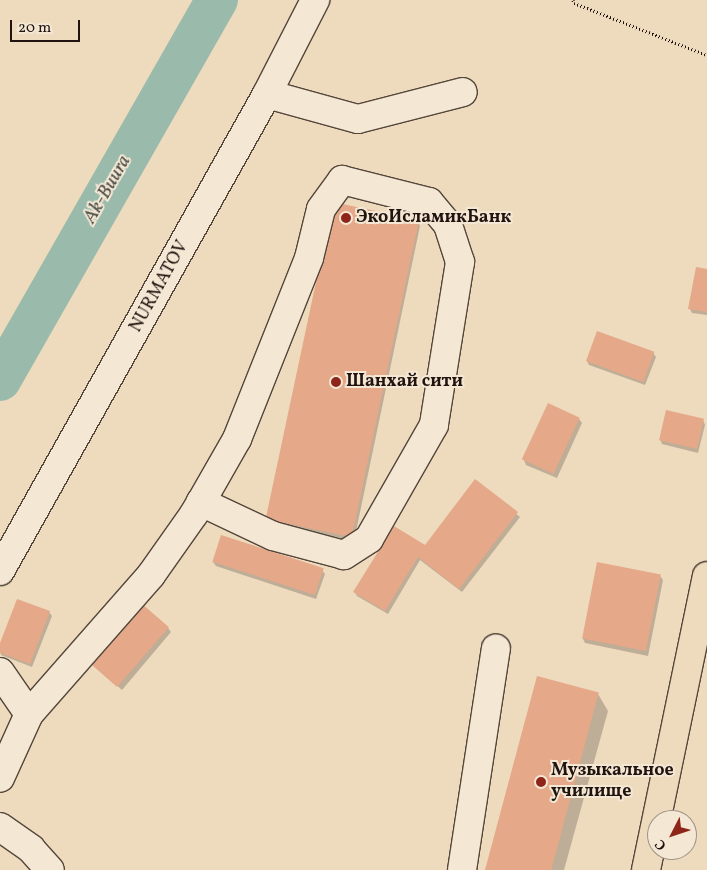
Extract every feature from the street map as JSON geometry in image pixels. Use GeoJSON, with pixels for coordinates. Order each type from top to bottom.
{"type":"FeatureCollection","features":[{"type":"Feature","properties":{"kind":"main road"},"geometry":{"type":"LineString","coordinates":[[646,870],[707,577]]}},
{"type":"Feature","properties":{"kind":"street","name":"NURMATOV"},"geometry":{"type":"LineString","coordinates":[[0,571],[268,94],[315,0]]}},
{"type":"Feature","properties":{"kind":"street"},"geometry":{"type":"LineString","coordinates":[[268,94],[358,119],[463,92]]}},
{"type":"Feature","properties":{"kind":"street"},"geometry":{"type":"LineString","coordinates":[[0,778],[29,714],[151,575],[201,502],[237,439],[309,258],[321,209],[342,180],[429,202],[448,225],[460,262],[434,425],[369,539],[344,555],[273,536],[201,502]]}},
{"type":"Feature","properties":{"kind":"street"},"geometry":{"type":"LineString","coordinates":[[462,870],[496,649]]}},
{"type":"Feature","properties":{"kind":"street"},"geometry":{"type":"LineString","coordinates":[[0,672],[29,714]]}},
{"type":"Feature","properties":{"kind":"street"},"geometry":{"type":"LineString","coordinates":[[0,827],[31,849],[50,870]]}},
{"type":"Feature","properties":{"kind":"path"},"geometry":{"type":"LineString","coordinates":[[574,0],[574,3],[707,55]]}},
{"type":"Feature","properties":{"kind":"building"},"geometry":{"type":"Polygon","coordinates":[[[333,202],[419,220],[352,537],[266,519],[333,202]]]}},
{"type":"Feature","properties":{"kind":"building"},"geometry":{"type":"Polygon","coordinates":[[[696,267],[707,269],[707,312],[688,309],[696,267]]]}},
{"type":"Feature","properties":{"kind":"building"},"geometry":{"type":"Polygon","coordinates":[[[597,331],[654,352],[643,382],[586,361],[597,331]]]}},
{"type":"Feature","properties":{"kind":"building"},"geometry":{"type":"Polygon","coordinates":[[[548,403],[580,418],[554,474],[522,459],[548,403]]]}},
{"type":"Feature","properties":{"kind":"building"},"geometry":{"type":"Polygon","coordinates":[[[666,410],[704,419],[697,449],[659,440],[666,410]]]}},
{"type":"Feature","properties":{"kind":"building"},"geometry":{"type":"Polygon","coordinates":[[[475,479],[518,512],[459,589],[418,557],[385,611],[353,592],[394,526],[425,545],[475,479]]]}},
{"type":"Feature","properties":{"kind":"building"},"geometry":{"type":"Polygon","coordinates":[[[221,535],[324,568],[315,595],[212,562],[221,535]]]}},
{"type":"Feature","properties":{"kind":"building"},"geometry":{"type":"Polygon","coordinates":[[[597,562],[661,574],[646,651],[582,639],[597,562]]]}},
{"type":"Feature","properties":{"kind":"building"},"geometry":{"type":"Polygon","coordinates":[[[17,599],[50,611],[30,664],[0,653],[0,643],[17,599]]]}},
{"type":"Feature","properties":{"kind":"building"},"geometry":{"type":"Polygon","coordinates":[[[141,603],[169,627],[117,687],[89,663],[141,603]]]}},
{"type":"Feature","properties":{"kind":"building","name":"Музыкальное училище"},"geometry":{"type":"Polygon","coordinates":[[[537,676],[599,693],[551,870],[485,870],[537,676]]]}},
{"type":"Feature","properties":{"kind":"waterway","name":"Ak-Buura"},"geometry":{"type":"LineString","coordinates":[[0,380],[217,0]]}},
{"type":"Feature","properties":{"kind":"place","name":"ЭкоИсламикБанк"},"geometry":{"type":"Point","coordinates":[346,218]}},
{"type":"Feature","properties":{"kind":"place","name":"Шанхай сити"},"geometry":{"type":"Point","coordinates":[336,382]}},
{"type":"Feature","properties":{"kind":"place","name":"Музыкальное училище"},"geometry":{"type":"Point","coordinates":[541,782]}}]}
